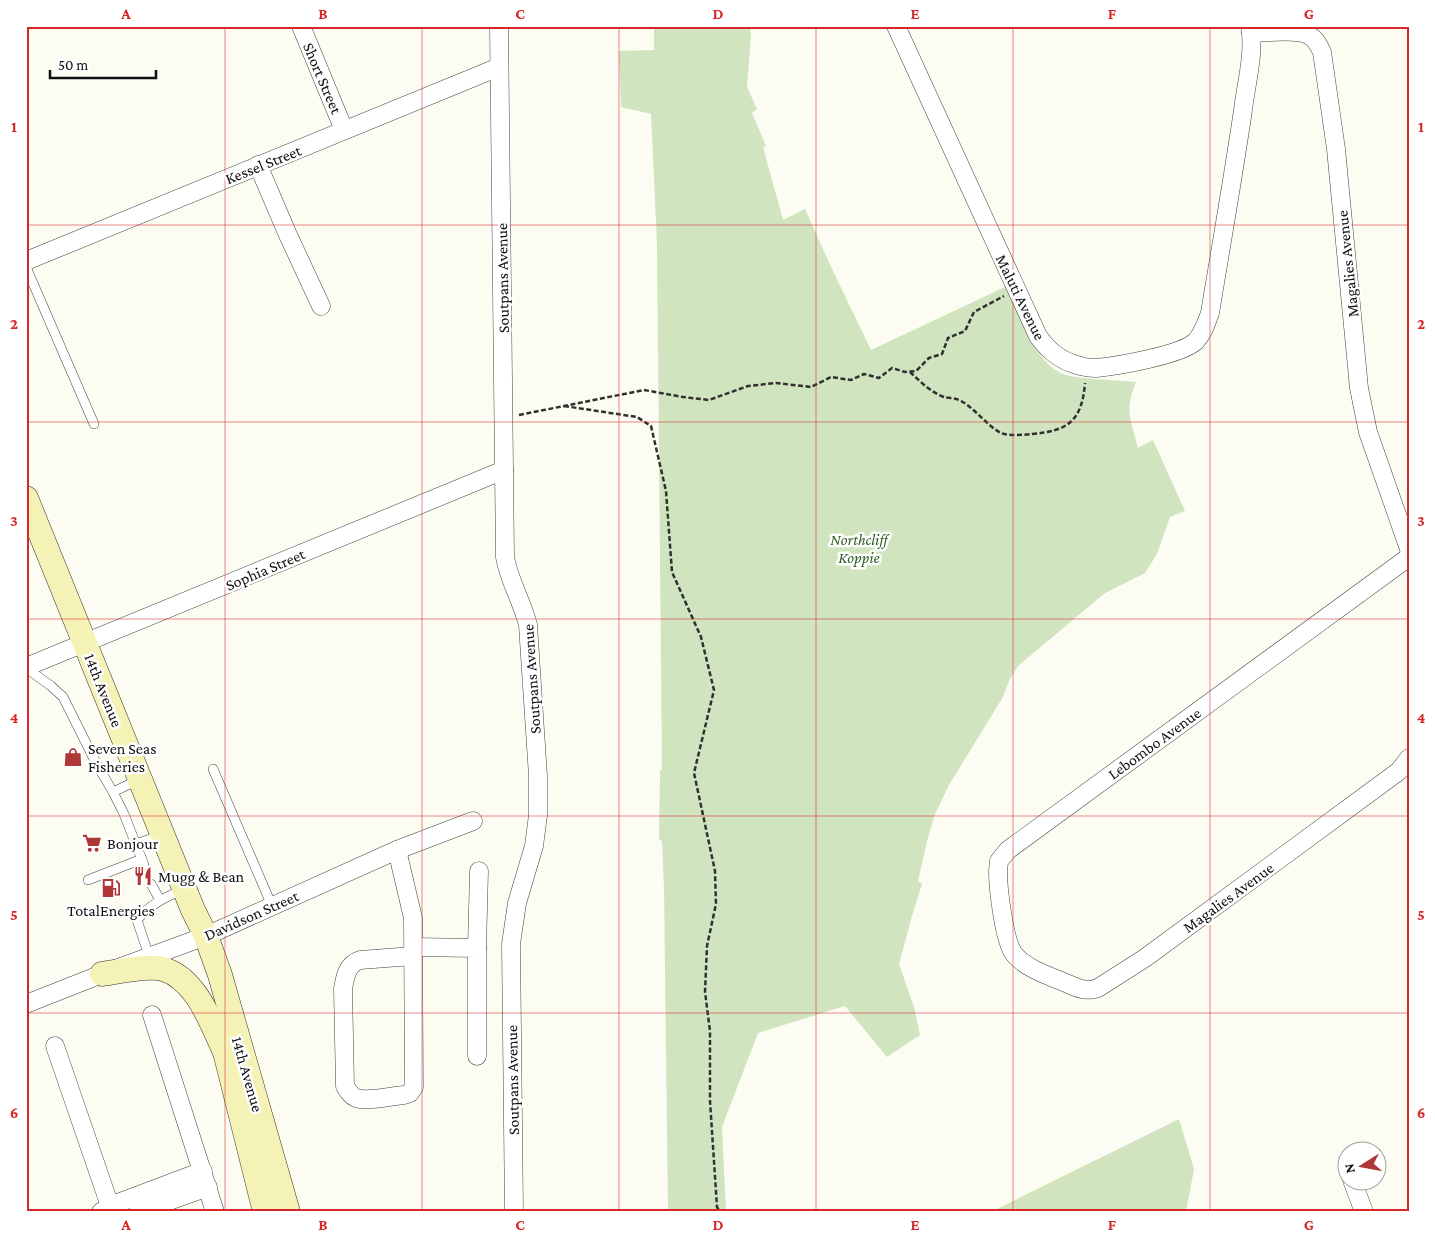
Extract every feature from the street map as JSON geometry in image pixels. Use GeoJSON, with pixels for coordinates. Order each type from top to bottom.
{"type":"FeatureCollection","features":[{"type":"Feature","properties":{"kind":"main road","name":"14th Avenue"},"geometry":{"type":"LineString","coordinates":[[26,498],[188,899],[265,1212]]}},
{"type":"Feature","properties":{"kind":"main road","name":"14th Avenue"},"geometry":{"type":"LineString","coordinates":[[199,939],[220,975],[288,1212]]}},
{"type":"Feature","properties":{"kind":"main road"},"geometry":{"type":"LineString","coordinates":[[102,974],[143,969],[162,969],[185,981],[194,990],[225,1052]]}},
{"type":"Feature","properties":{"kind":"street","name":"Short Street"},"geometry":{"type":"LineString","coordinates":[[301,26],[344,130]]}},
{"type":"Feature","properties":{"kind":"street","name":"Soutpans Avenue"},"geometry":{"type":"LineString","coordinates":[[499,26],[506,564],[528,625],[538,806],[538,830],[517,903],[511,944],[514,1212]]}},
{"type":"Feature","properties":{"kind":"street","name":"Maluti Avenue"},"geometry":{"type":"LineString","coordinates":[[896,26],[1038,336],[1046,347],[1059,358],[1070,363],[1095,368],[1144,360],[1178,351],[1196,341],[1205,328],[1210,313],[1235,164],[1250,60],[1250,30]]}},
{"type":"Feature","properties":{"kind":"street","name":"Magalies Avenue"},"geometry":{"type":"LineString","coordinates":[[1250,30],[1301,32],[1311,36],[1319,44],[1322,52],[1336,149],[1359,388],[1368,432],[1409,549]]}},
{"type":"Feature","properties":{"kind":"street","name":"Kessel Street"},"geometry":{"type":"LineString","coordinates":[[26,261],[499,67]]}},
{"type":"Feature","properties":{"kind":"street"},"geometry":{"type":"LineString","coordinates":[[258,165],[321,306]]}},
{"type":"Feature","properties":{"kind":"street","name":"Sophia Street"},"geometry":{"type":"LineString","coordinates":[[26,667],[504,470]]}},
{"type":"Feature","properties":{"kind":"street","name":"Lebombo Avenue"},"geometry":{"type":"LineString","coordinates":[[1033,968],[1023,963],[1014,954],[1007,940],[998,871],[999,861],[1005,853],[1409,557]]}},
{"type":"Feature","properties":{"kind":"street","name":"Magalies Avenue"},"geometry":{"type":"LineString","coordinates":[[1033,968],[1080,989],[1092,990],[1110,981],[1145,958],[1310,837],[1398,771],[1409,758]]}},
{"type":"Feature","properties":{"kind":"street","name":"Davidson Street"},"geometry":{"type":"LineString","coordinates":[[26,1004],[149,956],[199,939],[397,850],[473,821]]}},
{"type":"Feature","properties":{"kind":"street"},"geometry":{"type":"LineString","coordinates":[[397,850],[413,918],[414,952],[413,1091],[404,1095],[364,1099],[355,1098],[349,1093],[346,1086],[343,989],[345,976],[354,962],[414,952],[477,948]]}},
{"type":"Feature","properties":{"kind":"street"},"geometry":{"type":"LineString","coordinates":[[477,1056],[479,871]]}},
{"type":"Feature","properties":{"kind":"street"},"geometry":{"type":"LineString","coordinates":[[152,1015],[215,1212]]}},
{"type":"Feature","properties":{"kind":"street"},"geometry":{"type":"LineString","coordinates":[[55,1046],[108,1210],[205,1179]]}},
{"type":"Feature","properties":{"kind":"street"},"geometry":{"type":"LineString","coordinates":[[138,1212],[205,1179]]}},
{"type":"Feature","properties":{"kind":"street"},"geometry":{"type":"LineString","coordinates":[[1356,1190],[1364,1212]]}},
{"type":"Feature","properties":{"kind":"lane"},"geometry":{"type":"LineString","coordinates":[[26,267],[94,424]]}},
{"type":"Feature","properties":{"kind":"lane"},"geometry":{"type":"LineString","coordinates":[[26,667],[63,696],[96,762],[114,792],[143,862],[88,880]]}},
{"type":"Feature","properties":{"kind":"lane"},"geometry":{"type":"LineString","coordinates":[[213,769],[272,906]]}},
{"type":"Feature","properties":{"kind":"lane"},"geometry":{"type":"LineString","coordinates":[[114,792],[139,779]]}},
{"type":"Feature","properties":{"kind":"lane"},"geometry":{"type":"LineString","coordinates":[[136,844],[162,834]]}},
{"type":"Feature","properties":{"kind":"lane"},"geometry":{"type":"LineString","coordinates":[[151,884],[160,900]]}},
{"type":"Feature","properties":{"kind":"lane"},"geometry":{"type":"LineString","coordinates":[[149,956],[137,922],[143,913],[160,900],[188,899]]}},
{"type":"Feature","properties":{"kind":"path"},"geometry":{"type":"LineString","coordinates":[[504,418],[644,390],[683,398],[709,400],[748,386],[776,383],[811,387],[831,377],[851,380],[864,374],[879,378],[892,368],[905,372],[916,371],[929,358],[942,354],[948,338],[966,331],[974,312],[1017,290]]}},
{"type":"Feature","properties":{"kind":"path"},"geometry":{"type":"LineString","coordinates":[[910,372],[924,386],[942,397],[959,400],[1003,434],[1024,435],[1046,433],[1069,424],[1084,399],[1085,381],[1090,367]]}},
{"type":"Feature","properties":{"kind":"path"},"geometry":{"type":"LineString","coordinates":[[564,406],[637,417],[651,426],[666,492],[672,572],[701,637],[714,690],[694,773],[715,871],[716,904],[707,946],[705,992],[710,1031],[710,1101],[717,1207],[720,1212]]}},
{"type":"Feature","properties":{"kind":"green space","name":"Northcliff Koppie"},"geometry":{"type":"Polygon","coordinates":[[[654,26],[750,26],[747,87],[757,109],[752,113],[766,146],[763,147],[783,220],[805,209],[871,350],[1007,286],[1030,339],[1038,352],[1058,372],[1070,376],[1136,382],[1130,401],[1130,415],[1138,448],[1153,440],[1185,511],[1170,517],[1157,554],[1145,573],[1105,593],[1018,666],[1009,681],[1003,697],[949,785],[935,814],[927,841],[918,881],[922,884],[899,964],[914,1007],[920,1035],[887,1057],[845,1006],[758,1033],[722,1127],[726,1212],[668,1212],[664,888],[662,841],[659,839],[660,771],[662,769],[657,244],[651,114],[621,107],[619,51],[654,50],[654,26]]]}},
{"type":"Feature","properties":{"kind":"green space"},"geometry":{"type":"Polygon","coordinates":[[[1179,1119],[1194,1169],[1186,1212],[995,1212],[995,1210],[1179,1119]]]}},
{"type":"Feature","properties":{"kind":"place","name":"Seven Seas Fisheries"},"geometry":{"type":"Point","coordinates":[73,757]}},
{"type":"Feature","properties":{"kind":"place","name":"Bonjour"},"geometry":{"type":"Point","coordinates":[92,843]}},
{"type":"Feature","properties":{"kind":"place","name":"Mugg & Bean"},"geometry":{"type":"Point","coordinates":[143,876]}},
{"type":"Feature","properties":{"kind":"place","name":"TotalEnergies"},"geometry":{"type":"Point","coordinates":[111,888]}}]}
